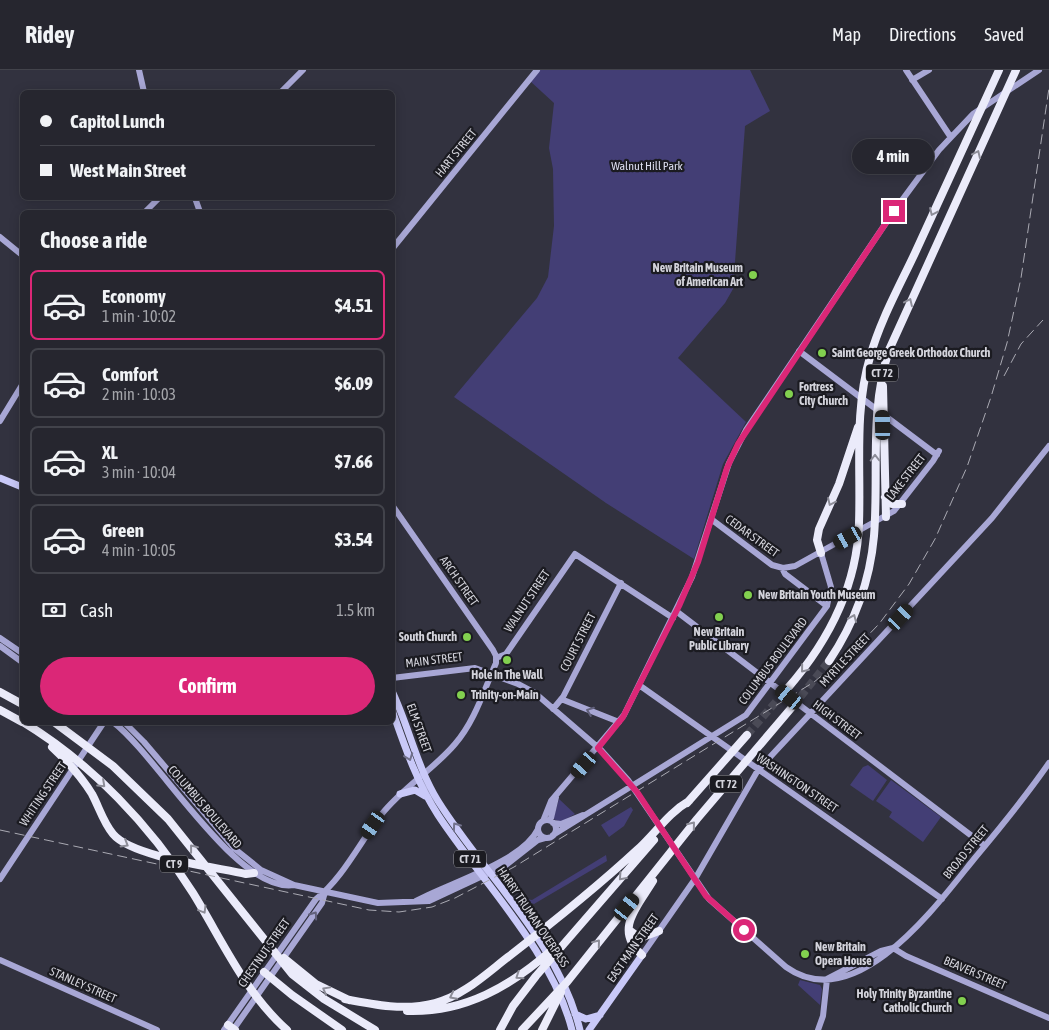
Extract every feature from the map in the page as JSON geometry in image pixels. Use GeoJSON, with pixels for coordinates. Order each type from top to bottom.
{"type":"FeatureCollection","features":[{"type":"Feature","properties":{"kind":"highway","name":"CT 72"},"geometry":{"type":"LineString","coordinates":[[782,689],[810,662],[828,634],[843,602],[851,578],[859,524],[859,423],[864,382],[875,340],[999,70]]}},
{"type":"Feature","properties":{"kind":"highway","name":"CT 72"},"geometry":{"type":"LineString","coordinates":[[829,661],[854,614],[870,562],[874,522],[875,420],[883,368],[896,330],[1016,70]]}},
{"type":"Feature","properties":{"kind":"highway"},"geometry":{"type":"LineString","coordinates":[[883,368],[884,518]]}},
{"type":"Feature","properties":{"kind":"highway"},"geometry":{"type":"LineString","coordinates":[[821,553],[817,539],[819,529],[839,484],[859,423]]}},
{"type":"Feature","properties":{"kind":"highway"},"geometry":{"type":"LineString","coordinates":[[885,497],[892,504],[902,504]]}},
{"type":"Feature","properties":{"kind":"highway"},"geometry":{"type":"LineString","coordinates":[[0,692],[20,703]]}},
{"type":"Feature","properties":{"kind":"highway","name":"CT 72"},"geometry":{"type":"LineString","coordinates":[[567,982],[662,863],[793,706]]}},
{"type":"Feature","properties":{"kind":"highway","name":"CT 9"},"geometry":{"type":"LineString","coordinates":[[0,710],[20,720]]}},
{"type":"Feature","properties":{"kind":"highway","name":"CT 9"},"geometry":{"type":"LineString","coordinates":[[27,725],[100,782],[151,835],[189,887],[250,989],[287,1030]]}},
{"type":"Feature","properties":{"kind":"highway","name":"CT 9"},"geometry":{"type":"LineString","coordinates":[[58,725],[107,761],[159,810],[186,840],[286,967],[324,999],[375,1030]]}},
{"type":"Feature","properties":{"kind":"highway"},"geometry":{"type":"LineString","coordinates":[[37,732],[68,762],[84,782],[114,836],[129,846],[150,853],[248,874],[256,870]]}},
{"type":"Feature","properties":{"kind":"highway","name":"CT 72"},"geometry":{"type":"LineString","coordinates":[[570,935],[747,734]]}},
{"type":"Feature","properties":{"kind":"highway"},"geometry":{"type":"LineString","coordinates":[[345,999],[397,1007],[441,1002],[470,986],[532,939],[635,852],[675,810],[689,801]]}},
{"type":"Feature","properties":{"kind":"highway"},"geometry":{"type":"LineString","coordinates":[[642,955],[630,941],[629,930],[632,914],[662,863]]}},
{"type":"Feature","properties":{"kind":"highway"},"geometry":{"type":"LineString","coordinates":[[629,930],[640,938],[659,931]]}},
{"type":"Feature","properties":{"kind":"highway"},"geometry":{"type":"LineString","coordinates":[[266,941],[308,978],[345,999],[376,1008],[396,1011],[426,1011],[458,1006],[486,996],[511,982],[570,935]]}},
{"type":"Feature","properties":{"kind":"highway"},"geometry":{"type":"LineString","coordinates":[[500,1030],[522,994],[570,935]]}},
{"type":"Feature","properties":{"kind":"highway"},"geometry":{"type":"LineString","coordinates":[[270,971],[342,1030]]}},
{"type":"Feature","properties":{"kind":"highway"},"geometry":{"type":"LineString","coordinates":[[522,1030],[567,982]]}},
{"type":"Feature","properties":{"kind":"highway"},"geometry":{"type":"LineString","coordinates":[[542,1030],[567,982]]}},
{"type":"Feature","properties":{"kind":"main road"},"geometry":{"type":"LineString","coordinates":[[0,478],[20,486]]}},
{"type":"Feature","properties":{"kind":"main road","name":"ELM STREET"},"geometry":{"type":"LineString","coordinates":[[395,698],[421,776]]}},
{"type":"Feature","properties":{"kind":"main road"},"geometry":{"type":"LineString","coordinates":[[395,712],[402,716]]}},
{"type":"Feature","properties":{"kind":"main road","name":"ELM STREET"},"geometry":{"type":"LineString","coordinates":[[395,717],[421,776]]}},
{"type":"Feature","properties":{"kind":"main road","name":"HARRY TRUMAN OVERPASS"},"geometry":{"type":"LineString","coordinates":[[421,776],[428,798],[442,813],[508,898],[532,939]]}},
{"type":"Feature","properties":{"kind":"main road","name":"HARRY TRUMAN OVERPASS"},"geometry":{"type":"LineString","coordinates":[[421,776],[442,813],[502,903],[540,950],[569,997],[580,1030]]}},
{"type":"Feature","properties":{"kind":"main road"},"geometry":{"type":"LineString","coordinates":[[400,794],[416,790],[428,798]]}},
{"type":"Feature","properties":{"kind":"main road","name":"HARRY TRUMAN OVERPASS"},"geometry":{"type":"LineString","coordinates":[[540,950],[564,1005],[572,1030]]}},
{"type":"Feature","properties":{"kind":"main road","name":"EAST MAIN STREET"},"geometry":{"type":"LineString","coordinates":[[589,1030],[642,955]]}},
{"type":"Feature","properties":{"kind":"main road"},"geometry":{"type":"LineString","coordinates":[[575,1014],[586,1019],[600,1015]]}},
{"type":"Feature","properties":{"kind":"street"},"geometry":{"type":"LineString","coordinates":[[139,70],[144,90]]}},
{"type":"Feature","properties":{"kind":"street"},"geometry":{"type":"LineString","coordinates":[[283,90],[303,70]]}},
{"type":"Feature","properties":{"kind":"street","name":"HART STREET"},"geometry":{"type":"LineString","coordinates":[[395,245],[537,70]]}},
{"type":"Feature","properties":{"kind":"street"},"geometry":{"type":"LineString","coordinates":[[906,70],[950,136]]}},
{"type":"Feature","properties":{"kind":"street"},"geometry":{"type":"LineString","coordinates":[[912,80],[929,70]]}},
{"type":"Feature","properties":{"kind":"street"},"geometry":{"type":"LineString","coordinates":[[556,798],[551,815],[556,828],[554,835],[545,838],[540,835],[538,829],[544,821],[550,802],[556,798],[620,722],[675,614],[696,566],[727,468],[737,446],[799,352],[904,195],[950,136],[975,112],[1039,70]]}},
{"type":"Feature","properties":{"kind":"street"},"geometry":{"type":"LineString","coordinates":[[147,210],[157,200]]}},
{"type":"Feature","properties":{"kind":"street"},"geometry":{"type":"LineString","coordinates":[[0,237],[20,253]]}},
{"type":"Feature","properties":{"kind":"street","name":"LAKE STREET"},"geometry":{"type":"LineString","coordinates":[[782,568],[798,566],[884,518],[902,504],[938,453],[799,352]]}},
{"type":"Feature","properties":{"kind":"street"},"geometry":{"type":"LineString","coordinates":[[0,421],[20,389]]}},
{"type":"Feature","properties":{"kind":"street","name":"MYRTLE STREET"},"geometry":{"type":"LineString","coordinates":[[695,880],[758,770],[994,516],[1049,446]]}},
{"type":"Feature","properties":{"kind":"street","name":"ARCH STREET"},"geometry":{"type":"LineString","coordinates":[[395,509],[493,650],[496,658]]}},
{"type":"Feature","properties":{"kind":"street","name":"CEDAR STREET"},"geometry":{"type":"LineString","coordinates":[[711,519],[769,563],[782,568],[785,574],[827,606]]}},
{"type":"Feature","properties":{"kind":"street"},"geometry":{"type":"LineString","coordinates":[[821,553],[831,589],[827,606]]}},
{"type":"Feature","properties":{"kind":"street","name":"HIGH STREET"},"geometry":{"type":"LineString","coordinates":[[575,554],[621,584],[675,614],[782,689],[804,709],[985,846]]}},
{"type":"Feature","properties":{"kind":"street","name":"WALNUT STREET"},"geometry":{"type":"LineString","coordinates":[[496,658],[506,654],[575,554]]}},
{"type":"Feature","properties":{"kind":"street","name":"COURT STREET"},"geometry":{"type":"LineString","coordinates":[[554,709],[561,700],[621,584]]}},
{"type":"Feature","properties":{"kind":"street","name":"COLUMBUS BOULEVARD"},"geometry":{"type":"LineString","coordinates":[[554,835],[583,815],[746,715],[827,606]]}},
{"type":"Feature","properties":{"kind":"street"},"geometry":{"type":"LineString","coordinates":[[0,638],[20,652]]}},
{"type":"Feature","properties":{"kind":"street"},"geometry":{"type":"LineString","coordinates":[[0,646],[20,661]]}},
{"type":"Feature","properties":{"kind":"street"},"geometry":{"type":"LineString","coordinates":[[491,673],[496,658]]}},
{"type":"Feature","properties":{"kind":"street","name":"MAIN STREET"},"geometry":{"type":"LineString","coordinates":[[395,678],[466,667],[491,673],[530,690],[598,748],[632,785],[712,903],[786,967],[804,977],[834,980],[886,955],[893,948]]}},
{"type":"Feature","properties":{"kind":"street","name":"CHESTNUT STREET"},"geometry":{"type":"LineString","coordinates":[[245,1006],[263,987],[285,942],[316,899],[325,892],[379,817],[400,794],[448,752],[464,733],[491,673]]}},
{"type":"Feature","properties":{"kind":"street","name":"WASHINGTON STREET"},"geometry":{"type":"LineString","coordinates":[[639,685],[942,899]]}},
{"type":"Feature","properties":{"kind":"street"},"geometry":{"type":"LineString","coordinates":[[561,700],[620,722]]}},
{"type":"Feature","properties":{"kind":"street","name":"WHITING STREET"},"geometry":{"type":"LineString","coordinates":[[0,879],[102,725]]}},
{"type":"Feature","properties":{"kind":"street","name":"COLUMBUS BOULEVARD"},"geometry":{"type":"LineString","coordinates":[[116,725],[137,744],[229,853],[280,884],[294,885],[378,903],[414,902],[517,858],[538,840],[545,838]]}},
{"type":"Feature","properties":{"kind":"street","name":"COLUMBUS BOULEVARD"},"geometry":{"type":"LineString","coordinates":[[127,725],[144,742],[233,848],[256,870]]}},
{"type":"Feature","properties":{"kind":"street","name":"BROAD STREET"},"geometry":{"type":"LineString","coordinates":[[893,948],[912,933],[942,899],[1049,763]]}},
{"type":"Feature","properties":{"kind":"street","name":"COLUMBUS BOULEVARD"},"geometry":{"type":"LineString","coordinates":[[553,823],[560,824],[583,815]]}},
{"type":"Feature","properties":{"kind":"street"},"geometry":{"type":"LineString","coordinates":[[544,821],[553,823]]}},
{"type":"Feature","properties":{"kind":"street","name":"COLUMBUS BOULEVARD"},"geometry":{"type":"LineString","coordinates":[[499,865],[525,846],[538,829]]}},
{"type":"Feature","properties":{"kind":"street","name":"EAST MAIN STREET"},"geometry":{"type":"LineString","coordinates":[[642,955],[695,880]]}},
{"type":"Feature","properties":{"kind":"street","name":"CHESTNUT STREET"},"geometry":{"type":"LineString","coordinates":[[231,1029],[258,981],[291,948],[324,900],[325,892]]}},
{"type":"Feature","properties":{"kind":"street","name":"BEAVER STREET"},"geometry":{"type":"LineString","coordinates":[[893,948],[906,956],[1049,1018]]}},
{"type":"Feature","properties":{"kind":"street","name":"STANLEY STREET"},"geometry":{"type":"LineString","coordinates":[[0,960],[157,1030]]}},
{"type":"Feature","properties":{"kind":"street"},"geometry":{"type":"LineString","coordinates":[[818,1030],[823,1016],[827,979]]}},
{"type":"Feature","properties":{"kind":"green space","name":"Walnut Hill Park"},"geometry":{"type":"Polygon","coordinates":[[[539,70],[750,70],[770,111],[745,126],[733,289],[725,303],[678,358],[746,422],[723,464],[694,559],[606,503],[454,397],[537,298],[548,277],[554,226],[553,169],[549,148],[554,103],[530,81],[539,70]]]}},
{"type":"Feature","properties":{"kind":"green space"},"geometry":{"type":"Polygon","coordinates":[[[868,765],[887,780],[873,801],[850,785],[863,767],[868,765]]]}},
{"type":"Feature","properties":{"kind":"green space"},"geometry":{"type":"Polygon","coordinates":[[[891,780],[941,817],[923,842],[889,817],[892,812],[876,801],[891,780]]]}},
{"type":"Feature","properties":{"kind":"green space"},"geometry":{"type":"Polygon","coordinates":[[[559,799],[575,814],[561,822],[553,819],[559,799]]]}},
{"type":"Feature","properties":{"kind":"green space"},"geometry":{"type":"Polygon","coordinates":[[[631,807],[633,810],[624,826],[609,837],[601,825],[631,807]]]}},
{"type":"Feature","properties":{"kind":"green space"},"geometry":{"type":"Polygon","coordinates":[[[606,855],[607,861],[534,904],[526,901],[519,892],[515,891],[520,890],[526,899],[532,900],[606,855]]]}},
{"type":"Feature","properties":{"kind":"green space"},"geometry":{"type":"Polygon","coordinates":[[[800,980],[820,985],[822,989],[820,1005],[798,985],[800,980]]]}},
{"type":"Feature","properties":{"kind":"tunnel"},"geometry":{"type":"LineString","coordinates":[[793,706],[829,661]]}},
{"type":"Feature","properties":{"kind":"tunnel"},"geometry":{"type":"LineString","coordinates":[[747,735],[787,689]]}},
{"type":"Feature","properties":{"kind":"railway"},"geometry":{"type":"LineString","coordinates":[[0,830],[369,910],[399,912],[432,907],[455,898],[514,867],[814,682],[852,652],[879,624],[909,584],[935,539],[967,467],[1007,343],[1021,278],[1049,88]]}},
{"type":"Feature","properties":{"kind":"railway"},"geometry":{"type":"LineString","coordinates":[[1004,376],[1021,344],[1043,320]]}},
{"type":"Feature","properties":{"kind":"place","name":"New Britain Museum of American Art"},"geometry":{"type":"Point","coordinates":[753,275]}},
{"type":"Feature","properties":{"kind":"place","name":"Saint George Greek Orthodox Church"},"geometry":{"type":"Point","coordinates":[822,353]}},
{"type":"Feature","properties":{"kind":"place","name":"Fortress City Church"},"geometry":{"type":"Point","coordinates":[789,394]}},
{"type":"Feature","properties":{"kind":"place","name":"New Britain Youth Museum"},"geometry":{"type":"Point","coordinates":[748,595]}},
{"type":"Feature","properties":{"kind":"place","name":"New Britain Public Library"},"geometry":{"type":"Point","coordinates":[719,617]}},
{"type":"Feature","properties":{"kind":"place","name":"South Church"},"geometry":{"type":"Point","coordinates":[467,637]}},
{"type":"Feature","properties":{"kind":"place","name":"Hole In The Wall"},"geometry":{"type":"Point","coordinates":[507,660]}},
{"type":"Feature","properties":{"kind":"place","name":"Trinity-on-Main"},"geometry":{"type":"Point","coordinates":[461,695]}},
{"type":"Feature","properties":{"kind":"place","name":"New Britain Opera House"},"geometry":{"type":"Point","coordinates":[805,954]}},
{"type":"Feature","properties":{"kind":"place","name":"Holy Trinity Byzantine Catholic Church"},"geometry":{"type":"Point","coordinates":[962,1001]}},
{"type":"Feature","properties":{"kind":"route"},"geometry":{"type":"LineString","coordinates":[[744,930],[706,896],[637,792],[608,757],[598,748],[623,717],[679,606],[698,562],[727,468],[738,444],[894,211]]}}]}
